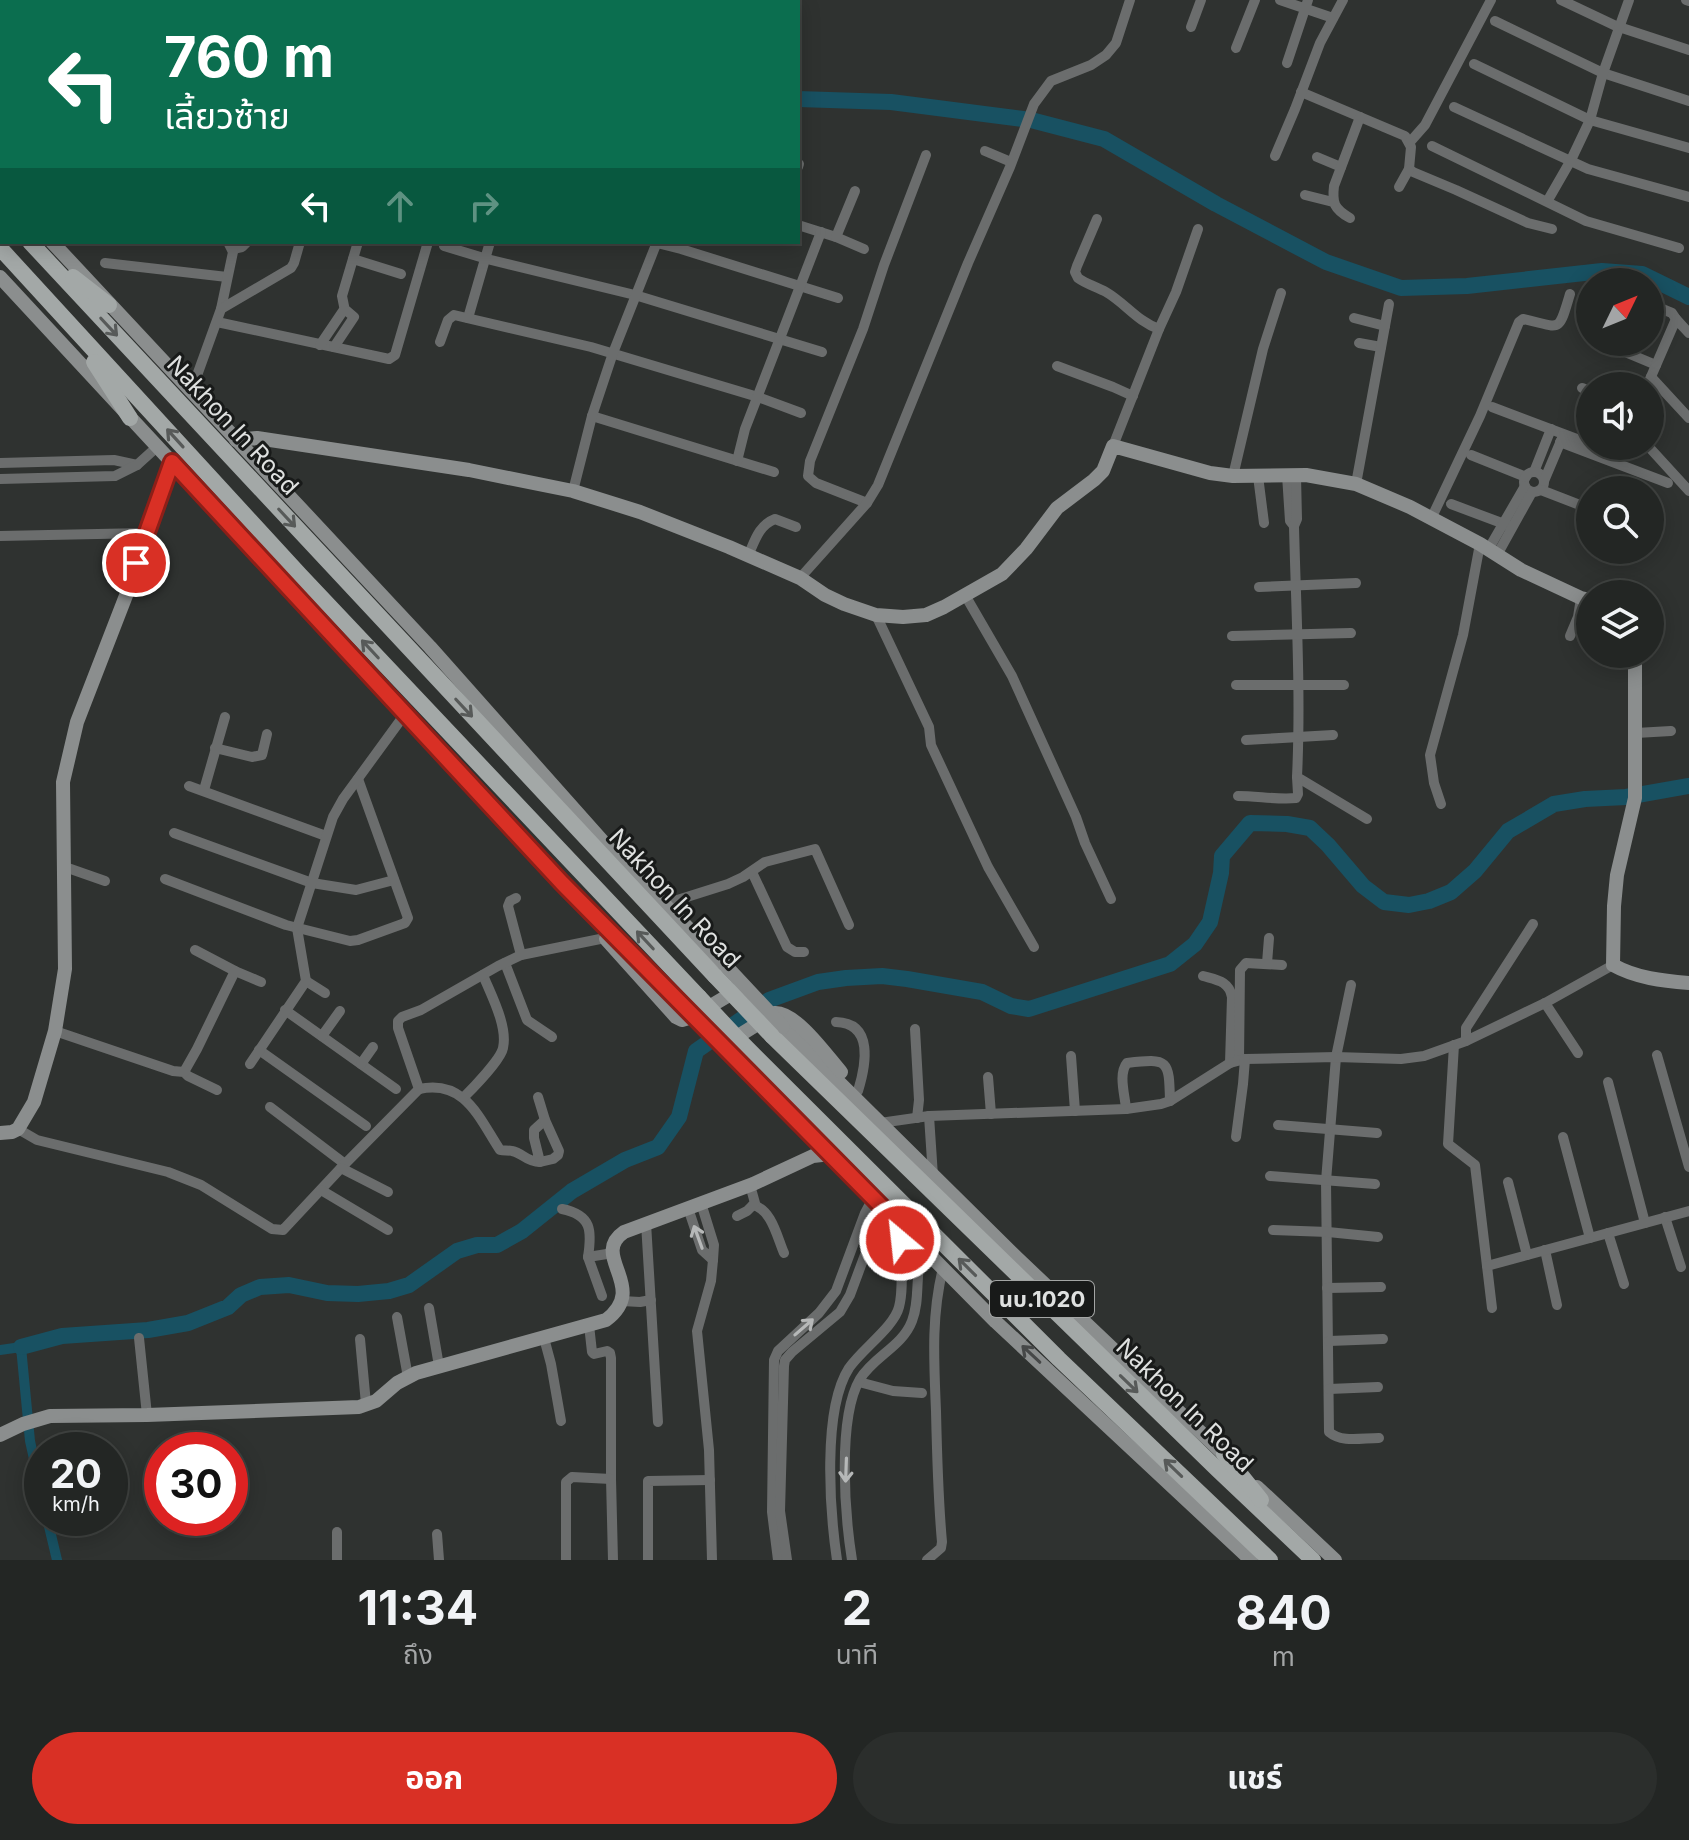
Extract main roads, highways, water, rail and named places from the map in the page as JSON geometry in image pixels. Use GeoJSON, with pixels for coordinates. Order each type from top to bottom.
{"type":"FeatureCollection","features":[{"type":"Feature","properties":{"kind":"main road"},"geometry":{"type":"LineString","coordinates":[[40,245],[109,305]]}},
{"type":"Feature","properties":{"kind":"main road","name":"Nakhon In Road"},"geometry":{"type":"LineString","coordinates":[[40,245],[778,1032],[1218,1470],[1307,1554]]}},
{"type":"Feature","properties":{"kind":"main road","name":"Nakhon In Road"},"geometry":{"type":"LineString","coordinates":[[0,248],[734,1046],[824,1148],[1048,1371],[1251,1560]]}},
{"type":"Feature","properties":{"kind":"main road","name":"Nakhon In Road"},"geometry":{"type":"LineString","coordinates":[[0,277],[562,883],[694,1003]]}},
{"type":"Feature","properties":{"kind":"main road","name":"Nakhon In Road"},"geometry":{"type":"LineString","coordinates":[[109,305],[420,636],[720,971]]}},
{"type":"Feature","properties":{"kind":"main road"},"geometry":{"type":"LineString","coordinates":[[71,325],[130,418]]}},
{"type":"Feature","properties":{"kind":"main road"},"geometry":{"type":"LineString","coordinates":[[236,440],[257,438],[513,478],[573,491],[640,512],[748,556],[800,578],[825,595],[876,615],[926,615],[1002,574],[1017,560],[1057,508],[1103,471],[1113,446],[1184,467],[1233,476],[1326,477],[1356,484],[1391,498],[1521,570],[1576,595]]}},
{"type":"Feature","properties":{"kind":"main road"},"geometry":{"type":"LineString","coordinates":[[10,1131],[34,1102],[55,1031],[65,969],[63,788],[73,734],[127,593],[172,462]]}},
{"type":"Feature","properties":{"kind":"main road"},"geometry":{"type":"LineString","coordinates":[[1635,668],[1635,798],[1617,875],[1613,965],[1654,980],[1689,983]]}},
{"type":"Feature","properties":{"kind":"main road"},"geometry":{"type":"LineString","coordinates":[[562,883],[605,938],[676,1017],[682,1020],[692,1017],[740,989],[744,977],[682,910],[613,853]]}},
{"type":"Feature","properties":{"kind":"main road"},"geometry":{"type":"LineString","coordinates":[[0,1435],[50,1416],[359,1407],[376,1401],[408,1377],[439,1366],[606,1320],[618,1311],[622,1301],[623,1289],[612,1245],[616,1238],[646,1223],[750,1185],[824,1148],[802,1135],[722,1055],[723,1045],[775,1013],[782,1013],[801,1027],[858,1091],[879,1122]]}},
{"type":"Feature","properties":{"kind":"main road","name":"Nakhon In Road"},"geometry":{"type":"LineString","coordinates":[[778,1032],[879,1122],[1335,1560]]}},
{"type":"Feature","properties":{"kind":"main road","name":"Nakhon In Road"},"geometry":{"type":"LineString","coordinates":[[734,1046],[1270,1560]]}},
{"type":"Feature","properties":{"kind":"main road"},"geometry":{"type":"LineString","coordinates":[[1224,1454],[1307,1554]]}},
{"type":"Feature","properties":{"kind":"waterway"},"geometry":{"type":"LineString","coordinates":[[800,99],[891,102],[1031,120],[1104,139],[1216,204],[1326,262],[1401,288],[1467,286],[1602,271],[1642,274],[1689,297]]}},
{"type":"Feature","properties":{"kind":"waterway"},"geometry":{"type":"LineString","coordinates":[[21,1347],[62,1336],[148,1330],[188,1323],[228,1307],[241,1295],[260,1287],[289,1285],[327,1293],[358,1294],[389,1291],[409,1285],[457,1251],[477,1245],[497,1245],[522,1231],[572,1191],[625,1160],[658,1147],[679,1117],[696,1051],[769,1000],[818,982],[882,976],[907,979],[982,992],[1011,1006],[1029,1009],[1170,964],[1195,944],[1210,922],[1222,856],[1250,823],[1310,828],[1363,886],[1384,902],[1409,905],[1451,892],[1475,871],[1508,831],[1554,804],[1626,797],[1689,786]]}},
{"type":"Feature","properties":{"kind":"waterway"},"geometry":{"type":"LineString","coordinates":[[0,1350],[21,1347],[29,1432]]}},
{"type":"Feature","properties":{"kind":"waterway"},"geometry":{"type":"LineString","coordinates":[[51,1536],[57,1560]]}}]}
